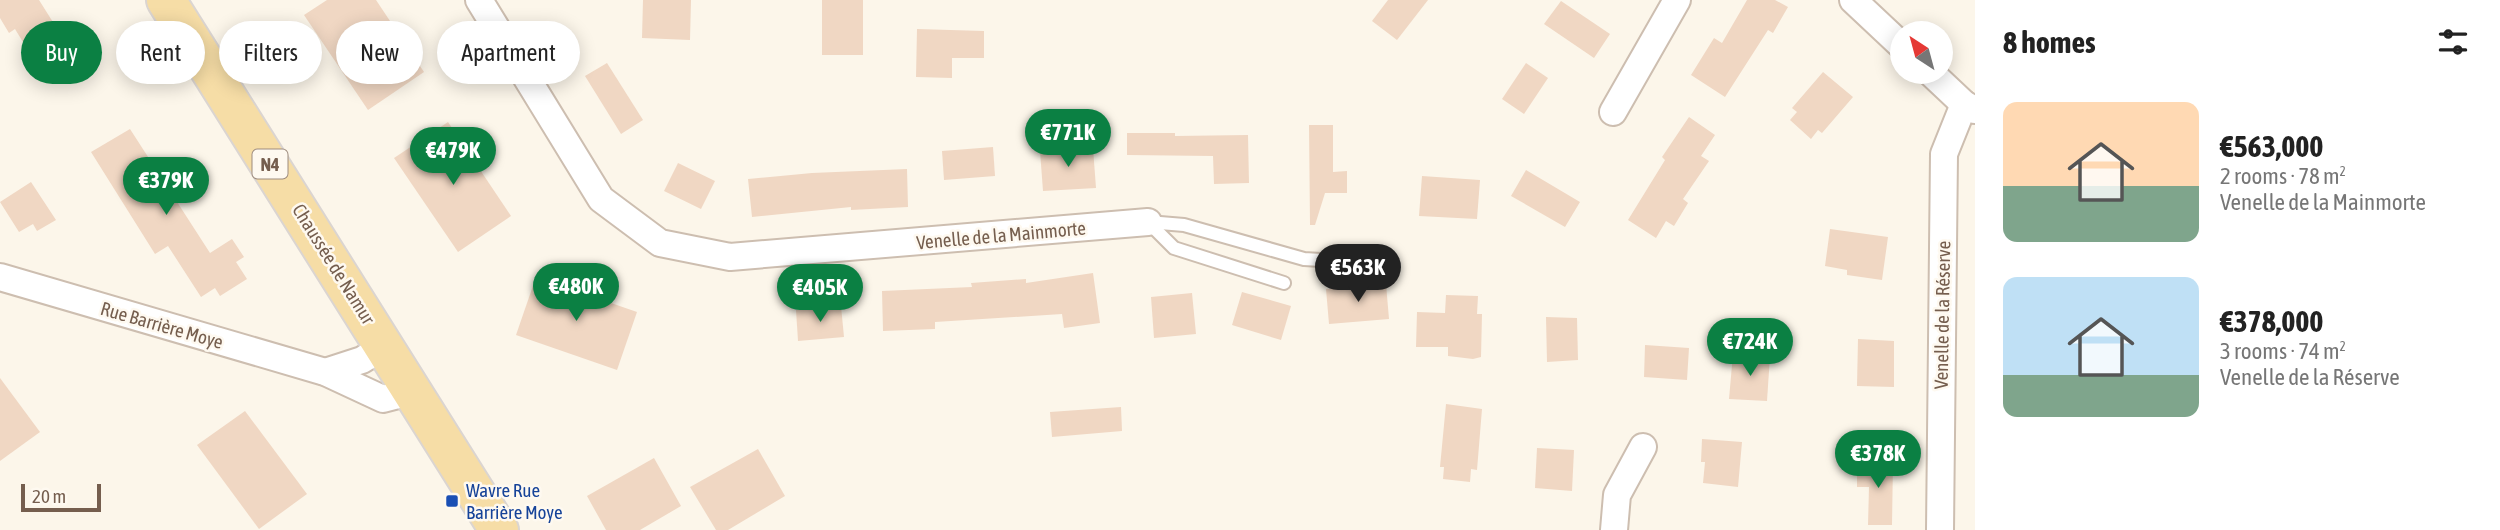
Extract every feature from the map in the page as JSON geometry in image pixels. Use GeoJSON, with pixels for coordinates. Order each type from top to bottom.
{"type":"FeatureCollection","features":[{"type":"Feature","properties":{"kind":"main road","name":"Chaussée de Namur"},"geometry":{"type":"LineString","coordinates":[[166,0],[499,530]]}},
{"type":"Feature","properties":{"kind":"street","name":"Venelle de la Mainmorte"},"geometry":{"type":"LineString","coordinates":[[479,0],[601,199],[660,243],[730,257],[1148,222]]}},
{"type":"Feature","properties":{"kind":"street"},"geometry":{"type":"LineString","coordinates":[[1614,112],[1677,0]]}},
{"type":"Feature","properties":{"kind":"street"},"geometry":{"type":"LineString","coordinates":[[1853,0],[1890,35]]}},
{"type":"Feature","properties":{"kind":"street"},"geometry":{"type":"LineString","coordinates":[[1943,84],[1969,107]]}},
{"type":"Feature","properties":{"kind":"street","name":"Venelle de la Réserve"},"geometry":{"type":"LineString","coordinates":[[1940,530],[1944,154],[1969,107]]}},
{"type":"Feature","properties":{"kind":"street","name":"Rue Barrière Moye"},"geometry":{"type":"LineString","coordinates":[[0,277],[325,372],[383,399],[414,391]]}},
{"type":"Feature","properties":{"kind":"street"},"geometry":{"type":"LineString","coordinates":[[325,372],[362,359],[385,346]]}},
{"type":"Feature","properties":{"kind":"street"},"geometry":{"type":"LineString","coordinates":[[1614,530],[1618,495],[1643,447]]}},
{"type":"Feature","properties":{"kind":"lane"},"geometry":{"type":"LineString","coordinates":[[1148,222],[1184,225],[1304,259],[1389,264]]}},
{"type":"Feature","properties":{"kind":"lane"},"geometry":{"type":"LineString","coordinates":[[1148,222],[1174,248],[1284,283]]}},
{"type":"Feature","properties":{"kind":"building"},"geometry":{"type":"Polygon","coordinates":[[[0,0],[39,0],[52,21],[21,21],[21,39],[15,29],[9,33],[0,18],[0,0]]]}},
{"type":"Feature","properties":{"kind":"building"},"geometry":{"type":"Polygon","coordinates":[[[327,0],[376,0],[390,21],[336,21],[336,62],[322,42],[322,21],[308,21],[304,15],[327,0]]]}},
{"type":"Feature","properties":{"kind":"building"},"geometry":{"type":"Polygon","coordinates":[[[643,0],[691,0],[690,40],[642,38],[643,0]]]}},
{"type":"Feature","properties":{"kind":"building"},"geometry":{"type":"Polygon","coordinates":[[[822,0],[863,0],[863,55],[822,55],[822,0]]]}},
{"type":"Feature","properties":{"kind":"building"},"geometry":{"type":"Polygon","coordinates":[[[1388,0],[1428,0],[1397,40],[1372,21],[1388,0]]]}},
{"type":"Feature","properties":{"kind":"building"},"geometry":{"type":"Polygon","coordinates":[[[1747,0],[1775,0],[1788,7],[1773,33],[1768,30],[1725,97],[1691,75],[1714,38],[1722,43],[1747,0]]]}},
{"type":"Feature","properties":{"kind":"building"},"geometry":{"type":"Polygon","coordinates":[[[1561,1],[1610,34],[1594,58],[1544,24],[1561,1]]]}},
{"type":"Feature","properties":{"kind":"building"},"geometry":{"type":"Polygon","coordinates":[[[917,29],[984,31],[984,58],[952,58],[952,78],[916,77],[917,29]]]}},
{"type":"Feature","properties":{"kind":"building"},"geometry":{"type":"Polygon","coordinates":[[[607,63],[643,120],[621,134],[585,76],[607,63]]]}},
{"type":"Feature","properties":{"kind":"building"},"geometry":{"type":"Polygon","coordinates":[[[1526,63],[1548,78],[1524,114],[1502,99],[1526,63]]]}},
{"type":"Feature","properties":{"kind":"building"},"geometry":{"type":"Polygon","coordinates":[[[1823,72],[1853,97],[1822,133],[1818,130],[1811,139],[1790,120],[1797,112],[1792,108],[1823,72]]]}},
{"type":"Feature","properties":{"kind":"building"},"geometry":{"type":"Polygon","coordinates":[[[350,84],[406,84],[368,110],[350,84]]]}},
{"type":"Feature","properties":{"kind":"building"},"geometry":{"type":"Polygon","coordinates":[[[1689,117],[1715,135],[1701,156],[1709,161],[1683,199],[1688,203],[1674,226],[1666,221],[1656,238],[1628,220],[1665,160],[1662,157],[1689,117]]]}},
{"type":"Feature","properties":{"kind":"building"},"geometry":{"type":"Polygon","coordinates":[[[448,122],[511,216],[458,252],[394,158],[448,122]]]}},
{"type":"Feature","properties":{"kind":"building"},"geometry":{"type":"Polygon","coordinates":[[[1309,125],[1333,125],[1333,172],[1347,171],[1347,193],[1325,193],[1315,225],[1310,225],[1309,125]]]}},
{"type":"Feature","properties":{"kind":"building"},"geometry":{"type":"Polygon","coordinates":[[[130,129],[210,253],[232,239],[244,257],[236,262],[247,279],[220,296],[215,288],[201,297],[168,246],[155,254],[91,152],[130,129]]]}},
{"type":"Feature","properties":{"kind":"building"},"geometry":{"type":"Polygon","coordinates":[[[1127,133],[1175,133],[1175,136],[1248,135],[1249,183],[1214,184],[1213,156],[1127,155],[1127,133]]]}},
{"type":"Feature","properties":{"kind":"building"},"geometry":{"type":"Polygon","coordinates":[[[993,147],[995,176],[944,180],[942,151],[993,147]]]}},
{"type":"Feature","properties":{"kind":"building"},"geometry":{"type":"Polygon","coordinates":[[[1093,148],[1096,188],[1043,191],[1040,151],[1093,148]]]}},
{"type":"Feature","properties":{"kind":"building"},"geometry":{"type":"Polygon","coordinates":[[[678,163],[715,181],[701,209],[664,191],[678,163]]]}},
{"type":"Feature","properties":{"kind":"building"},"geometry":{"type":"Polygon","coordinates":[[[907,169],[908,207],[851,210],[851,207],[752,217],[748,179],[907,169]]]}},
{"type":"Feature","properties":{"kind":"building"},"geometry":{"type":"Polygon","coordinates":[[[1526,170],[1580,202],[1565,227],[1511,196],[1526,170]]]}},
{"type":"Feature","properties":{"kind":"building"},"geometry":{"type":"Polygon","coordinates":[[[1422,176],[1480,180],[1477,219],[1419,216],[1422,176]]]}},
{"type":"Feature","properties":{"kind":"building"},"geometry":{"type":"Polygon","coordinates":[[[31,182],[56,220],[37,231],[33,224],[19,232],[0,202],[31,182]]]}},
{"type":"Feature","properties":{"kind":"building"},"geometry":{"type":"Polygon","coordinates":[[[1830,229],[1888,237],[1882,280],[1847,275],[1847,270],[1825,266],[1830,229]]]}},
{"type":"Feature","properties":{"kind":"building"},"geometry":{"type":"Polygon","coordinates":[[[1093,273],[1100,323],[1064,328],[1062,314],[935,322],[935,329],[883,331],[882,291],[972,287],[971,283],[1026,279],[1026,283],[1093,273]]]}},
{"type":"Feature","properties":{"kind":"building"},"geometry":{"type":"Polygon","coordinates":[[[536,277],[637,312],[617,370],[516,335],[536,277]]]}},
{"type":"Feature","properties":{"kind":"building"},"geometry":{"type":"Polygon","coordinates":[[[1386,284],[1389,319],[1329,324],[1326,289],[1386,284]]]}},
{"type":"Feature","properties":{"kind":"building"},"geometry":{"type":"Polygon","coordinates":[[[1242,292],[1291,306],[1281,340],[1232,325],[1242,292]]]}},
{"type":"Feature","properties":{"kind":"building"},"geometry":{"type":"Polygon","coordinates":[[[1192,293],[1196,334],[1154,338],[1151,297],[1192,293]]]}},
{"type":"Feature","properties":{"kind":"building"},"geometry":{"type":"Polygon","coordinates":[[[1446,295],[1478,296],[1477,314],[1482,314],[1481,357],[1473,359],[1448,356],[1448,347],[1416,347],[1417,312],[1445,313],[1446,295]]]}},
{"type":"Feature","properties":{"kind":"building"},"geometry":{"type":"Polygon","coordinates":[[[841,306],[844,337],[798,341],[796,310],[841,306]]]}},
{"type":"Feature","properties":{"kind":"building"},"geometry":{"type":"Polygon","coordinates":[[[1546,317],[1577,318],[1578,360],[1547,362],[1546,317]]]}},
{"type":"Feature","properties":{"kind":"building"},"geometry":{"type":"Polygon","coordinates":[[[1858,339],[1894,341],[1894,387],[1857,386],[1858,339]]]}},
{"type":"Feature","properties":{"kind":"building"},"geometry":{"type":"Polygon","coordinates":[[[1645,345],[1689,348],[1687,380],[1644,377],[1645,345]]]}},
{"type":"Feature","properties":{"kind":"building"},"geometry":{"type":"Polygon","coordinates":[[[1733,354],[1770,356],[1767,401],[1729,399],[1733,354]]]}},
{"type":"Feature","properties":{"kind":"building"},"geometry":{"type":"Polygon","coordinates":[[[0,378],[40,432],[0,461],[0,378]]]}},
{"type":"Feature","properties":{"kind":"building"},"geometry":{"type":"Polygon","coordinates":[[[1446,404],[1482,409],[1477,470],[1471,469],[1470,482],[1443,479],[1444,467],[1440,467],[1446,404]]]}},
{"type":"Feature","properties":{"kind":"building"},"geometry":{"type":"Polygon","coordinates":[[[1121,407],[1122,431],[1052,437],[1050,412],[1121,407]]]}},
{"type":"Feature","properties":{"kind":"building"},"geometry":{"type":"Polygon","coordinates":[[[245,411],[307,494],[259,529],[197,445],[245,411]]]}},
{"type":"Feature","properties":{"kind":"building"},"geometry":{"type":"Polygon","coordinates":[[[1702,439],[1742,442],[1738,487],[1703,483],[1705,462],[1701,462],[1702,439]]]}},
{"type":"Feature","properties":{"kind":"building"},"geometry":{"type":"Polygon","coordinates":[[[1537,448],[1574,450],[1572,491],[1535,488],[1537,448]]]}},
{"type":"Feature","properties":{"kind":"building"},"geometry":{"type":"Polygon","coordinates":[[[758,449],[785,496],[728,530],[716,530],[690,487],[758,449]]]}},
{"type":"Feature","properties":{"kind":"building"},"geometry":{"type":"Polygon","coordinates":[[[654,458],[681,506],[640,530],[606,530],[587,496],[654,458]]]}},
{"type":"Feature","properties":{"kind":"building"},"geometry":{"type":"Polygon","coordinates":[[[1857,462],[1893,462],[1892,525],[1868,525],[1869,487],[1857,487],[1857,462]]]}},
{"type":"Feature","properties":{"kind":"place","name":"Wavre Rue Barrière Moye"},"geometry":{"type":"Point","coordinates":[452,501]}}]}
